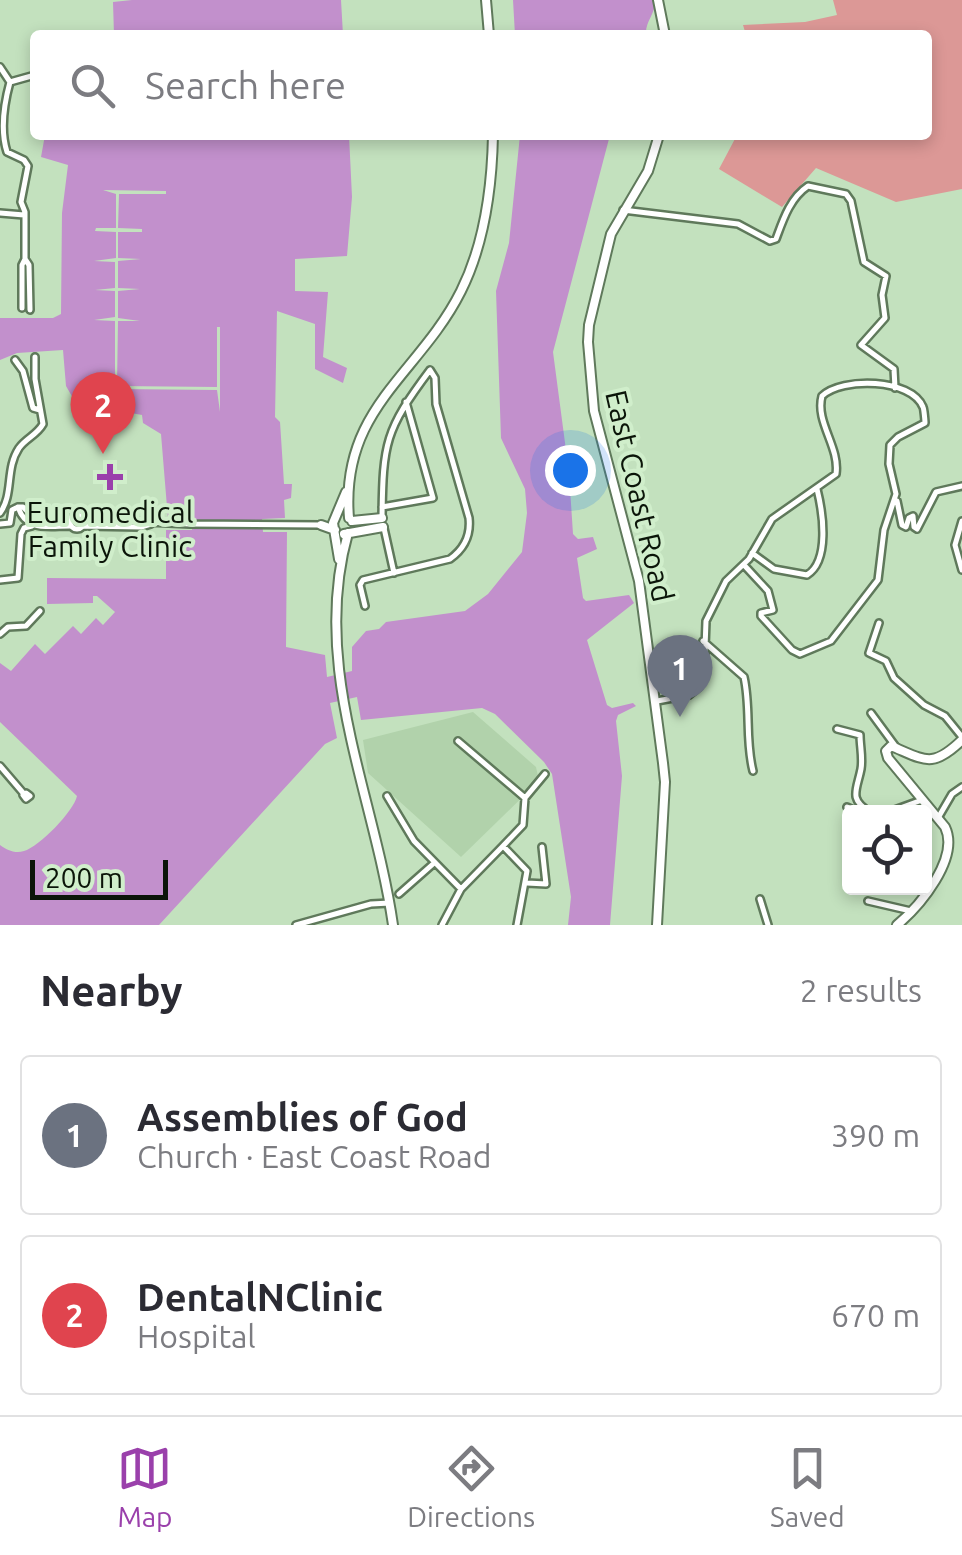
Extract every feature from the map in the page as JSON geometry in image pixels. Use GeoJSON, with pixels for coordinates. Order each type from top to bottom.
{"type":"FeatureCollection","features":[{"type":"Feature","properties":{"kind":"main road"},"geometry":{"type":"LineString","coordinates":[[486,0],[489,30]]}},
{"type":"Feature","properties":{"kind":"main road"},"geometry":{"type":"LineString","coordinates":[[658,0],[664,30]]}},
{"type":"Feature","properties":{"kind":"main road"},"geometry":{"type":"LineString","coordinates":[[393,925],[357,774],[338,671],[337,518],[355,454],[370,419],[392,384],[446,316],[470,271],[486,204],[492,140]]}},
{"type":"Feature","properties":{"kind":"main road","name":"East Coast Road"},"geometry":{"type":"LineString","coordinates":[[658,140],[648,171],[612,234],[588,325],[589,370],[600,443],[639,582],[665,782],[658,925]]}},
{"type":"Feature","properties":{"kind":"main road"},"geometry":{"type":"LineString","coordinates":[[339,563],[350,526],[348,486]]}},
{"type":"Feature","properties":{"kind":"main road"},"geometry":{"type":"LineString","coordinates":[[320,525],[337,518]]}},
{"type":"Feature","properties":{"kind":"main road"},"geometry":{"type":"LineString","coordinates":[[337,518],[350,526]]}},
{"type":"Feature","properties":{"kind":"main road"},"geometry":{"type":"LineString","coordinates":[[320,525],[336,532],[383,522]]}},
{"type":"Feature","properties":{"kind":"main road"},"geometry":{"type":"LineString","coordinates":[[896,925],[912,910],[942,866],[949,847],[948,831],[886,755],[887,748],[896,747],[914,757],[935,760],[962,739]]}},
{"type":"Feature","properties":{"kind":"street"},"geometry":{"type":"LineString","coordinates":[[0,67],[10,82],[5,109],[6,152],[28,166],[22,202],[25,259],[29,265],[26,309]]}},
{"type":"Feature","properties":{"kind":"street"},"geometry":{"type":"LineString","coordinates":[[10,82],[30,76]]}},
{"type":"Feature","properties":{"kind":"street"},"geometry":{"type":"LineString","coordinates":[[623,210],[738,224],[770,241],[776,239],[801,190],[808,186],[846,194],[851,201],[862,258],[886,276],[882,295],[886,318],[861,346],[894,370],[895,388]]}},
{"type":"Feature","properties":{"kind":"street"},"geometry":{"type":"LineString","coordinates":[[14,213],[22,202]]}},
{"type":"Feature","properties":{"kind":"street"},"geometry":{"type":"LineString","coordinates":[[0,214],[24,215]]}},
{"type":"Feature","properties":{"kind":"street"},"geometry":{"type":"LineString","coordinates":[[0,512],[8,494],[9,469],[19,448],[43,424],[34,379],[35,357]]}},
{"type":"Feature","properties":{"kind":"street"},"geometry":{"type":"LineString","coordinates":[[15,360],[33,408],[40,410]]}},
{"type":"Feature","properties":{"kind":"street"},"geometry":{"type":"LineString","coordinates":[[365,606],[361,582],[394,574],[450,560],[463,546],[470,526],[430,370],[406,402],[386,442],[382,507],[394,574]]}},
{"type":"Feature","properties":{"kind":"street"},"geometry":{"type":"LineString","coordinates":[[654,702],[689,695],[699,687],[704,675],[703,642],[715,597],[744,565],[772,519],[832,478],[837,462],[820,406],[822,396],[847,383],[895,388],[906,390],[924,408],[926,423],[898,436],[888,454],[902,525],[906,528],[912,516],[916,530],[936,492],[962,486]]}},
{"type":"Feature","properties":{"kind":"street"},"geometry":{"type":"LineString","coordinates":[[382,507],[428,502],[433,496],[406,402]]}},
{"type":"Feature","properties":{"kind":"street"},"geometry":{"type":"LineString","coordinates":[[752,554],[774,569],[807,575],[817,568],[824,550],[816,489]]}},
{"type":"Feature","properties":{"kind":"street"},"geometry":{"type":"LineString","coordinates":[[744,565],[768,591],[772,610],[761,612],[761,616],[792,650],[800,654],[826,645],[878,580],[884,530],[896,498]]}},
{"type":"Feature","properties":{"kind":"street"},"geometry":{"type":"LineString","coordinates":[[20,560],[19,530],[25,521],[21,507]]}},
{"type":"Feature","properties":{"kind":"street"},"geometry":{"type":"LineString","coordinates":[[21,507],[37,522]]}},
{"type":"Feature","properties":{"kind":"street"},"geometry":{"type":"LineString","coordinates":[[0,524],[10,523],[12,509],[21,507]]}},
{"type":"Feature","properties":{"kind":"street"},"geometry":{"type":"LineString","coordinates":[[37,522],[40,508]]}},
{"type":"Feature","properties":{"kind":"street"},"geometry":{"type":"LineString","coordinates":[[25,521],[70,522],[78,515],[84,522],[140,527],[154,523],[320,525]]}},
{"type":"Feature","properties":{"kind":"street"},"geometry":{"type":"LineString","coordinates":[[962,520],[955,545],[962,570]]}},
{"type":"Feature","properties":{"kind":"street"},"geometry":{"type":"LineString","coordinates":[[0,580],[18,578],[21,534],[37,522]]}},
{"type":"Feature","properties":{"kind":"street"},"geometry":{"type":"LineString","coordinates":[[70,522],[77,530],[84,522]]}},
{"type":"Feature","properties":{"kind":"street"},"geometry":{"type":"LineString","coordinates":[[0,634],[8,627],[26,626],[40,611]]}},
{"type":"Feature","properties":{"kind":"street"},"geometry":{"type":"LineString","coordinates":[[879,623],[869,653],[886,661],[894,678],[924,705],[945,716],[962,739]]}},
{"type":"Feature","properties":{"kind":"street"},"geometry":{"type":"LineString","coordinates":[[703,642],[744,677],[753,770]]}},
{"type":"Feature","properties":{"kind":"street"},"geometry":{"type":"LineString","coordinates":[[872,713],[896,747]]}},
{"type":"Feature","properties":{"kind":"street"},"geometry":{"type":"LineString","coordinates":[[837,729],[860,735],[862,760],[854,796],[861,805]]}},
{"type":"Feature","properties":{"kind":"street"},"geometry":{"type":"LineString","coordinates":[[458,741],[524,798]]}},
{"type":"Feature","properties":{"kind":"street"},"geometry":{"type":"LineString","coordinates":[[0,766],[24,794]]}},
{"type":"Feature","properties":{"kind":"street"},"geometry":{"type":"LineString","coordinates":[[442,925],[461,889],[523,826],[524,798],[545,774]]}},
{"type":"Feature","properties":{"kind":"street"},"geometry":{"type":"LineString","coordinates":[[938,818],[952,794],[962,786]]}},
{"type":"Feature","properties":{"kind":"street"},"geometry":{"type":"LineString","coordinates":[[388,796],[414,842],[461,889]]}},
{"type":"Feature","properties":{"kind":"street"},"geometry":{"type":"LineString","coordinates":[[908,805],[922,800]]}},
{"type":"Feature","properties":{"kind":"street"},"geometry":{"type":"LineString","coordinates":[[503,846],[528,871],[517,925]]}},
{"type":"Feature","properties":{"kind":"street"},"geometry":{"type":"LineString","coordinates":[[527,883],[547,882],[542,847]]}},
{"type":"Feature","properties":{"kind":"street"},"geometry":{"type":"LineString","coordinates":[[399,894],[434,864]]}},
{"type":"Feature","properties":{"kind":"street"},"geometry":{"type":"LineString","coordinates":[[760,899],[768,925]]}},
{"type":"Feature","properties":{"kind":"street"},"geometry":{"type":"LineString","coordinates":[[868,900],[912,910]]}},
{"type":"Feature","properties":{"kind":"street"},"geometry":{"type":"LineString","coordinates":[[296,925],[370,904],[390,903]]}},
{"type":"Feature","properties":{"kind":"shaded area"},"geometry":{"type":"Polygon","coordinates":[[[341,0],[343,30],[114,30],[113,2],[341,0]]]}},
{"type":"Feature","properties":{"kind":"shaded area"},"geometry":{"type":"Polygon","coordinates":[[[513,0],[655,0],[647,30],[515,30],[513,0]]]}},
{"type":"Feature","properties":{"kind":"shaded area"},"geometry":{"type":"Polygon","coordinates":[[[833,0],[962,0],[962,189],[896,202],[816,168],[782,207],[719,169],[734,140],[932,140],[932,30],[744,30],[743,25],[805,22],[837,15],[833,0]]]}},
{"type":"Feature","properties":{"kind":"shaded area"},"geometry":{"type":"Polygon","coordinates":[[[44,140],[349,140],[352,197],[347,256],[295,259],[295,291],[328,292],[323,357],[347,368],[343,383],[315,369],[315,324],[277,311],[275,417],[280,422],[284,484],[292,484],[291,498],[284,500],[285,518],[262,519],[263,532],[287,532],[286,647],[325,655],[327,677],[352,671],[352,647],[366,631],[379,629],[386,622],[465,611],[488,594],[522,552],[527,513],[525,489],[501,438],[496,291],[509,243],[519,140],[609,140],[553,352],[573,534],[578,539],[593,537],[597,549],[577,558],[583,598],[586,601],[629,595],[634,603],[587,640],[607,705],[636,706],[618,715],[616,721],[622,776],[610,925],[568,925],[571,897],[552,774],[495,714],[482,708],[361,720],[357,697],[330,703],[337,738],[325,744],[159,925],[0,925],[0,845],[14,852],[30,848],[63,819],[77,796],[0,722],[0,663],[11,671],[35,644],[45,654],[73,626],[81,634],[96,618],[103,625],[115,612],[97,596],[93,596],[93,603],[47,604],[47,578],[166,579],[166,530],[192,530],[192,519],[168,519],[161,434],[143,423],[142,415],[109,409],[81,412],[66,386],[63,350],[17,353],[0,360],[0,318],[53,318],[61,314],[62,213],[68,165],[41,157],[44,140]]]}},
{"type":"Feature","properties":{"kind":"shaded area"},"geometry":{"type":"Polygon","coordinates":[[[473,712],[536,767],[539,781],[461,857],[368,773],[363,740],[473,712]]]}},
{"type":"Feature","properties":{"kind":"pier"},"geometry":{"type":"Polygon","coordinates":[[[103,190],[166,191],[119,194],[118,228],[142,232],[118,232],[118,258],[141,259],[118,261],[118,288],[140,289],[118,291],[118,318],[140,321],[118,321],[117,386],[217,387],[220,327],[220,412],[217,390],[118,389],[115,410],[114,389],[95,388],[115,386],[115,321],[94,320],[115,317],[115,291],[95,290],[115,288],[115,262],[94,261],[116,258],[116,232],[95,231],[116,228],[116,194],[103,190]]]}},
{"type":"Feature","properties":{"kind":"place","name":"DentalNClinic"},"geometry":{"type":"Point","coordinates":[103,454]}},
{"type":"Feature","properties":{"kind":"place","name":"Euromedical Family Clinic"},"geometry":{"type":"Point","coordinates":[110,477]}},
{"type":"Feature","properties":{"kind":"place","name":"Assemblies of God"},"geometry":{"type":"Point","coordinates":[680,717]}}]}
